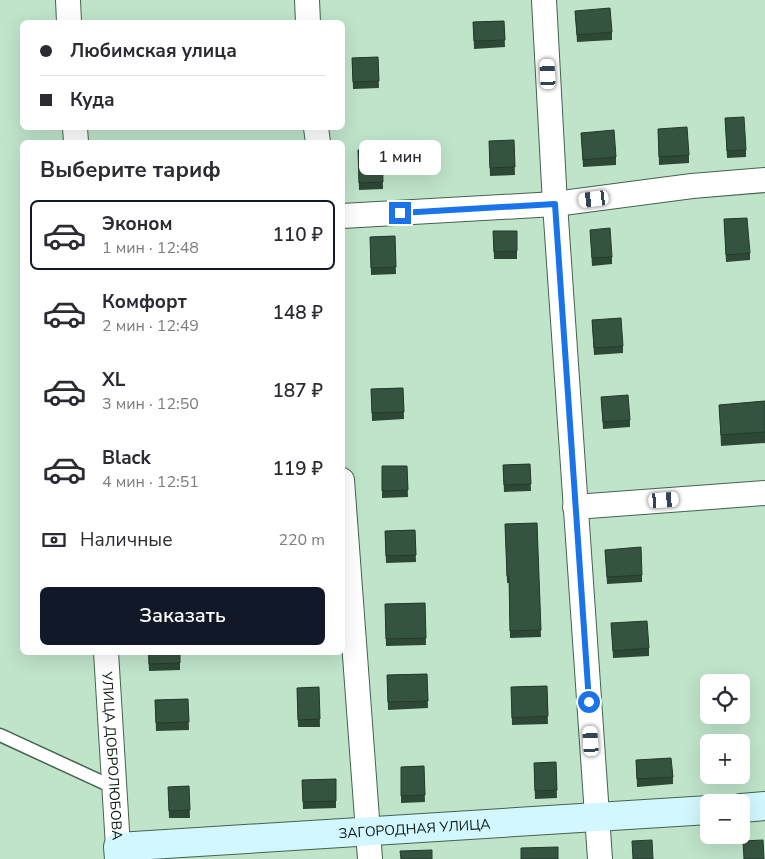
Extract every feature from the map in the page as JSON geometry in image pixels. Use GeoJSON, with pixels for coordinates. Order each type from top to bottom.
{"type":"FeatureCollection","features":[{"type":"Feature","properties":{"kind":"street"},"geometry":{"type":"LineString","coordinates":[[68,0],[69,20]]}},
{"type":"Feature","properties":{"kind":"street"},"geometry":{"type":"LineString","coordinates":[[307,0],[308,20]]}},
{"type":"Feature","properties":{"kind":"street"},"geometry":{"type":"LineString","coordinates":[[544,0],[555,204],[600,859]]}},
{"type":"Feature","properties":{"kind":"street"},"geometry":{"type":"LineString","coordinates":[[345,216],[555,204],[692,186],[765,180]]}},
{"type":"Feature","properties":{"kind":"street"},"geometry":{"type":"LineString","coordinates":[[575,506],[765,493]]}},
{"type":"Feature","properties":{"kind":"street"},"geometry":{"type":"LineString","coordinates":[[345,521],[370,859]]}},
{"type":"Feature","properties":{"kind":"street","name":"УЛИЦА ДОБРОЛЮБОВА"},"geometry":{"type":"LineString","coordinates":[[106,655],[119,853]]}},
{"type":"Feature","properties":{"kind":"street"},"geometry":{"type":"LineString","coordinates":[[750,807],[765,806]]}},
{"type":"Feature","properties":{"kind":"street","name":"ЗАГОРОДНАЯ УЛИЦА"},"geometry":{"type":"LineString","coordinates":[[119,853],[368,832],[597,819],[700,811]]}},
{"type":"Feature","properties":{"kind":"lane"},"geometry":{"type":"LineString","coordinates":[[0,735],[115,788]]}},
{"type":"Feature","properties":{"kind":"building"},"geometry":{"type":"Polygon","coordinates":[[[610,8],[612,32],[577,35],[575,11],[610,8]]]}},
{"type":"Feature","properties":{"kind":"building"},"geometry":{"type":"Polygon","coordinates":[[[504,21],[505,40],[474,41],[473,22],[504,21]]]}},
{"type":"Feature","properties":{"kind":"building"},"geometry":{"type":"Polygon","coordinates":[[[378,57],[379,81],[353,82],[352,58],[378,57]]]}},
{"type":"Feature","properties":{"kind":"building"},"geometry":{"type":"Polygon","coordinates":[[[744,117],[746,150],[727,151],[725,118],[744,117]]]}},
{"type":"Feature","properties":{"kind":"building"},"geometry":{"type":"Polygon","coordinates":[[[687,127],[689,155],[659,157],[658,129],[687,127]]]}},
{"type":"Feature","properties":{"kind":"building"},"geometry":{"type":"Polygon","coordinates":[[[614,130],[616,157],[583,160],[581,133],[614,130]]]}},
{"type":"Feature","properties":{"kind":"building"},"geometry":{"type":"Polygon","coordinates":[[[514,140],[515,167],[490,168],[489,141],[514,140]]]}},
{"type":"Feature","properties":{"kind":"building"},"geometry":{"type":"Polygon","coordinates":[[[358,150],[382,150],[383,182],[359,183],[358,150]]]}},
{"type":"Feature","properties":{"kind":"building"},"geometry":{"type":"Polygon","coordinates":[[[747,218],[750,253],[726,255],[724,219],[747,218]]]}},
{"type":"Feature","properties":{"kind":"building"},"geometry":{"type":"Polygon","coordinates":[[[610,228],[612,257],[592,258],[590,230],[610,228]]]}},
{"type":"Feature","properties":{"kind":"building"},"geometry":{"type":"Polygon","coordinates":[[[493,231],[517,231],[517,251],[494,252],[493,231]]]}},
{"type":"Feature","properties":{"kind":"building"},"geometry":{"type":"Polygon","coordinates":[[[395,236],[396,267],[371,268],[370,237],[395,236]]]}},
{"type":"Feature","properties":{"kind":"building"},"geometry":{"type":"Polygon","coordinates":[[[621,318],[623,346],[594,348],[592,320],[621,318]]]}},
{"type":"Feature","properties":{"kind":"building"},"geometry":{"type":"Polygon","coordinates":[[[403,388],[404,412],[372,413],[371,389],[403,388]]]}},
{"type":"Feature","properties":{"kind":"building"},"geometry":{"type":"Polygon","coordinates":[[[628,395],[630,420],[603,422],[601,397],[628,395]]]}},
{"type":"Feature","properties":{"kind":"building"},"geometry":{"type":"Polygon","coordinates":[[[765,401],[765,432],[721,435],[719,405],[765,401]]]}},
{"type":"Feature","properties":{"kind":"building"},"geometry":{"type":"Polygon","coordinates":[[[530,464],[531,484],[504,485],[503,465],[530,464]]]}},
{"type":"Feature","properties":{"kind":"building"},"geometry":{"type":"Polygon","coordinates":[[[382,466],[407,466],[408,490],[382,491],[382,466]]]}},
{"type":"Feature","properties":{"kind":"building"},"geometry":{"type":"Polygon","coordinates":[[[537,523],[541,630],[510,631],[509,576],[507,576],[505,524],[537,523]]]}},
{"type":"Feature","properties":{"kind":"building"},"geometry":{"type":"Polygon","coordinates":[[[415,530],[416,555],[386,556],[385,531],[415,530]]]}},
{"type":"Feature","properties":{"kind":"building"},"geometry":{"type":"Polygon","coordinates":[[[641,547],[642,575],[607,577],[605,550],[641,547]]]}},
{"type":"Feature","properties":{"kind":"building"},"geometry":{"type":"Polygon","coordinates":[[[425,603],[426,638],[386,639],[385,604],[425,603]]]}},
{"type":"Feature","properties":{"kind":"building"},"geometry":{"type":"Polygon","coordinates":[[[647,621],[649,648],[613,651],[611,623],[647,621]]]}},
{"type":"Feature","properties":{"kind":"building"},"geometry":{"type":"Polygon","coordinates":[[[149,655],[180,655],[180,663],[149,664],[149,655]]]}},
{"type":"Feature","properties":{"kind":"building"},"geometry":{"type":"Polygon","coordinates":[[[427,674],[428,701],[388,702],[387,675],[427,674]]]}},
{"type":"Feature","properties":{"kind":"building"},"geometry":{"type":"Polygon","coordinates":[[[547,686],[548,716],[512,718],[511,687],[547,686]]]}},
{"type":"Feature","properties":{"kind":"building"},"geometry":{"type":"Polygon","coordinates":[[[319,687],[320,719],[298,720],[297,688],[319,687]]]}},
{"type":"Feature","properties":{"kind":"building"},"geometry":{"type":"Polygon","coordinates":[[[188,699],[189,722],[156,723],[155,700],[188,699]]]}},
{"type":"Feature","properties":{"kind":"building"},"geometry":{"type":"Polygon","coordinates":[[[671,758],[673,777],[637,779],[636,760],[671,758]]]}},
{"type":"Feature","properties":{"kind":"building"},"geometry":{"type":"Polygon","coordinates":[[[556,762],[557,790],[535,791],[534,763],[556,762]]]}},
{"type":"Feature","properties":{"kind":"building"},"geometry":{"type":"Polygon","coordinates":[[[424,766],[425,795],[401,796],[401,767],[424,766]]]}},
{"type":"Feature","properties":{"kind":"building"},"geometry":{"type":"Polygon","coordinates":[[[336,779],[336,801],[303,802],[302,780],[336,779]]]}},
{"type":"Feature","properties":{"kind":"building"},"geometry":{"type":"Polygon","coordinates":[[[189,786],[190,810],[169,811],[168,787],[189,786]]]}},
{"type":"Feature","properties":{"kind":"building"},"geometry":{"type":"Polygon","coordinates":[[[652,840],[653,859],[633,859],[632,841],[652,840]]]}},
{"type":"Feature","properties":{"kind":"building"},"geometry":{"type":"Polygon","coordinates":[[[763,840],[764,859],[744,859],[743,844],[750,844],[750,841],[763,840]]]}},
{"type":"Feature","properties":{"kind":"building"},"geometry":{"type":"Polygon","coordinates":[[[558,847],[558,859],[521,859],[521,848],[558,847]]]}},
{"type":"Feature","properties":{"kind":"building"},"geometry":{"type":"Polygon","coordinates":[[[432,850],[432,859],[401,859],[400,851],[432,850]]]}},
{"type":"Feature","properties":{"kind":"route"},"geometry":{"type":"LineString","coordinates":[[400,213],[555,204],[589,702]]}}]}
